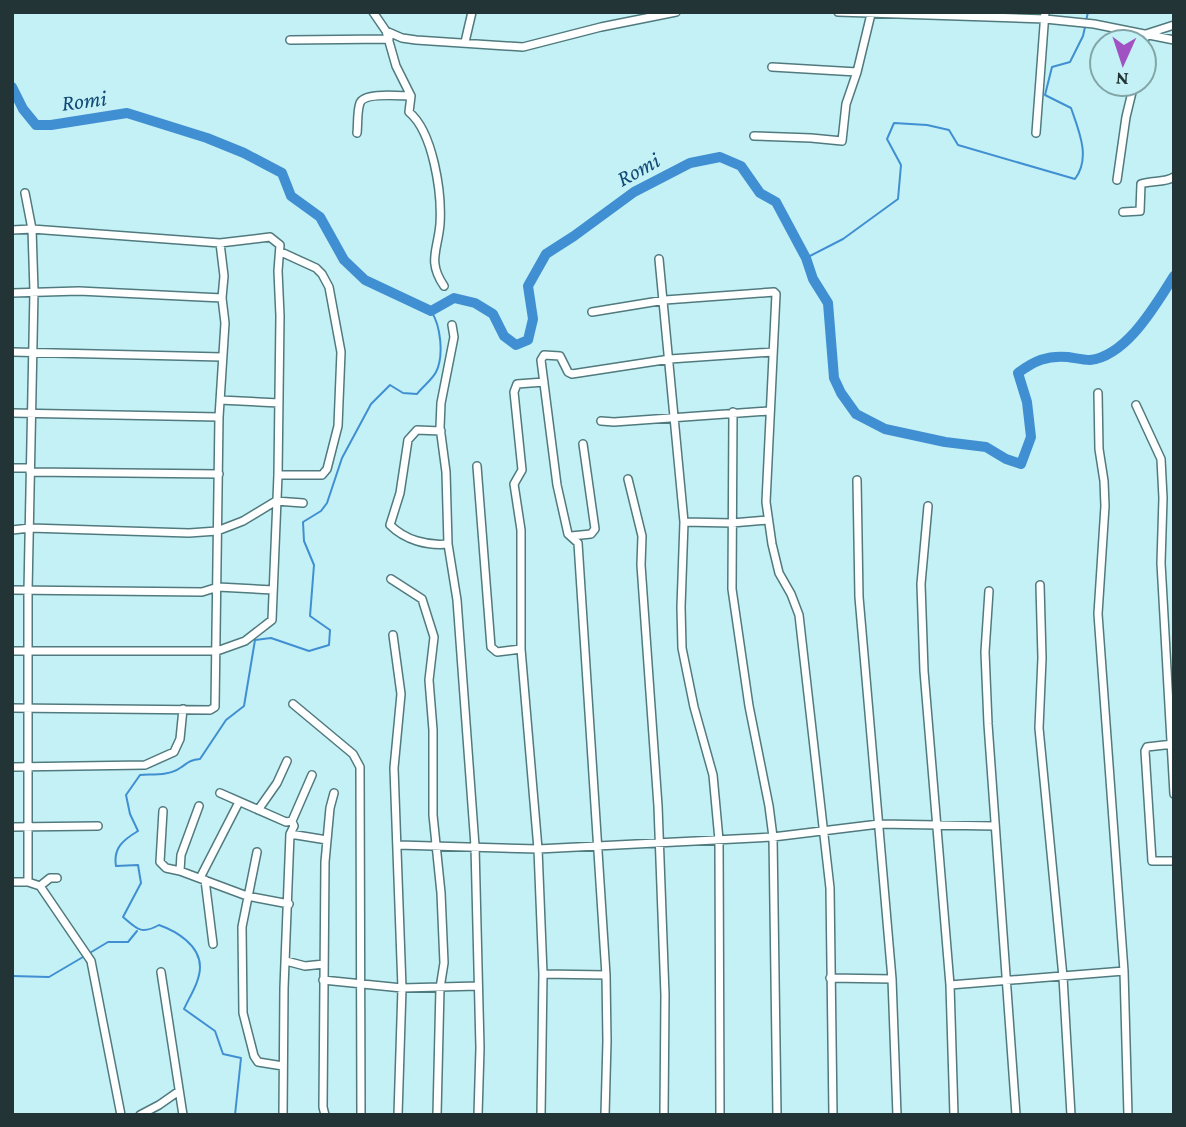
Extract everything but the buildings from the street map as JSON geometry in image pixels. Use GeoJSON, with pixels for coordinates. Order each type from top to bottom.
{"type":"FeatureCollection","features":[{"type":"Feature","properties":{"kind":"street"},"geometry":{"type":"LineString","coordinates":[[373,12],[387,35],[396,66],[411,96],[409,112],[419,120],[433,158],[440,225],[433,253],[436,275],[443,286]]}},
{"type":"Feature","properties":{"kind":"street"},"geometry":{"type":"LineString","coordinates":[[465,42],[472,12]]}},
{"type":"Feature","properties":{"kind":"street"},"geometry":{"type":"LineString","coordinates":[[290,40],[387,35],[511,48],[676,12]]}},
{"type":"Feature","properties":{"kind":"street"},"geometry":{"type":"LineString","coordinates":[[838,12],[1045,16],[1109,28]]}},
{"type":"Feature","properties":{"kind":"street"},"geometry":{"type":"LineString","coordinates":[[1077,12],[1079,22]]}},
{"type":"Feature","properties":{"kind":"street"},"geometry":{"type":"LineString","coordinates":[[754,136],[842,141],[846,103],[857,72],[871,14]]}},
{"type":"Feature","properties":{"kind":"street"},"geometry":{"type":"LineString","coordinates":[[1036,133],[1045,16]]}},
{"type":"Feature","properties":{"kind":"street"},"geometry":{"type":"LineString","coordinates":[[1158,32],[1174,25]]}},
{"type":"Feature","properties":{"kind":"street"},"geometry":{"type":"LineString","coordinates":[[772,67],[857,72]]}},
{"type":"Feature","properties":{"kind":"street"},"geometry":{"type":"LineString","coordinates":[[358,133],[360,103],[363,98],[411,96]]}},
{"type":"Feature","properties":{"kind":"street"},"geometry":{"type":"LineString","coordinates":[[1117,180],[1131,98]]}},
{"type":"Feature","properties":{"kind":"street"},"geometry":{"type":"LineString","coordinates":[[1123,212],[1140,211],[1141,184],[1170,180],[1174,177]]}},
{"type":"Feature","properties":{"kind":"street"},"geometry":{"type":"LineString","coordinates":[[25,193],[32,229],[34,291],[28,591],[28,881]]}},
{"type":"Feature","properties":{"kind":"street"},"geometry":{"type":"LineString","coordinates":[[12,230],[32,229],[220,243],[270,237],[280,244],[281,252],[278,271],[278,475],[272,620],[245,641],[217,651],[12,651]]}},
{"type":"Feature","properties":{"kind":"street"},"geometry":{"type":"LineString","coordinates":[[12,708],[210,710],[215,707],[218,587],[216,531],[225,323],[220,243]]}},
{"type":"Feature","properties":{"kind":"street"},"geometry":{"type":"LineString","coordinates":[[278,475],[313,477],[322,475],[327,469],[338,426],[341,352],[329,287],[322,274],[316,268],[281,252]]}},
{"type":"Feature","properties":{"kind":"street"},"geometry":{"type":"LineString","coordinates":[[659,259],[684,522],[682,648],[694,707],[713,775],[719,840],[720,1115]]}},
{"type":"Feature","properties":{"kind":"street"},"geometry":{"type":"LineString","coordinates":[[12,293],[34,291],[222,298]]}},
{"type":"Feature","properties":{"kind":"street"},"geometry":{"type":"LineString","coordinates":[[592,312],[665,300],[774,292],[777,300],[766,502],[779,573],[799,615],[825,831],[830,888],[833,1115]]}},
{"type":"Feature","properties":{"kind":"street"},"geometry":{"type":"LineString","coordinates":[[453,325],[452,350],[441,403],[441,431],[449,544],[457,600],[475,846],[478,1115]]}},
{"type":"Feature","properties":{"kind":"street"},"geometry":{"type":"LineString","coordinates":[[12,352],[222,356]]}},
{"type":"Feature","properties":{"kind":"street"},"geometry":{"type":"LineString","coordinates":[[605,1115],[606,975],[578,543],[568,534],[557,485],[541,360],[544,355],[560,356],[568,372],[572,374],[670,359],[773,352]]}},
{"type":"Feature","properties":{"kind":"street"},"geometry":{"type":"LineString","coordinates":[[541,1115],[542,974],[538,849],[521,649],[521,530],[514,484],[522,470],[514,392],[517,384],[544,383]]}},
{"type":"Feature","properties":{"kind":"street"},"geometry":{"type":"LineString","coordinates":[[1098,393],[1099,449],[1105,506],[1098,614],[1124,971],[1128,1115]]}},
{"type":"Feature","properties":{"kind":"street"},"geometry":{"type":"LineString","coordinates":[[220,400],[279,404]]}},
{"type":"Feature","properties":{"kind":"street"},"geometry":{"type":"LineString","coordinates":[[1136,405],[1161,459],[1163,498],[1160,563],[1174,794]]}},
{"type":"Feature","properties":{"kind":"street"},"geometry":{"type":"LineString","coordinates":[[601,421],[769,411]]}},
{"type":"Feature","properties":{"kind":"street"},"geometry":{"type":"LineString","coordinates":[[733,412],[732,589],[749,706],[773,837],[778,1115]]}},
{"type":"Feature","properties":{"kind":"street"},"geometry":{"type":"LineString","coordinates":[[12,413],[219,417]]}},
{"type":"Feature","properties":{"kind":"street"},"geometry":{"type":"LineString","coordinates":[[441,431],[417,430],[408,440],[400,493],[390,525],[410,538],[426,544],[449,544]]}},
{"type":"Feature","properties":{"kind":"street"},"geometry":{"type":"LineString","coordinates":[[570,536],[591,534],[594,529],[583,444]]}},
{"type":"Feature","properties":{"kind":"street"},"geometry":{"type":"LineString","coordinates":[[477,466],[491,647],[496,652],[521,649]]}},
{"type":"Feature","properties":{"kind":"street"},"geometry":{"type":"LineString","coordinates":[[12,468],[219,474]]}},
{"type":"Feature","properties":{"kind":"street"},"geometry":{"type":"LineString","coordinates":[[628,479],[642,536],[641,565],[659,842],[665,995],[664,1115]]}},
{"type":"Feature","properties":{"kind":"street"},"geometry":{"type":"LineString","coordinates":[[857,480],[859,597],[892,979],[897,1115]]}},
{"type":"Feature","properties":{"kind":"street"},"geometry":{"type":"LineString","coordinates":[[12,530],[30,528],[189,533],[216,531],[243,521],[276,502],[303,503]]}},
{"type":"Feature","properties":{"kind":"street"},"geometry":{"type":"LineString","coordinates":[[928,506],[921,584],[924,671],[950,985],[954,1115]]}},
{"type":"Feature","properties":{"kind":"street"},"geometry":{"type":"LineString","coordinates":[[684,522],[732,523],[768,520]]}},
{"type":"Feature","properties":{"kind":"street"},"geometry":{"type":"LineString","coordinates":[[391,579],[422,599],[434,636],[429,680],[433,730],[435,847],[441,893],[444,963],[440,988],[437,1115]]}},
{"type":"Feature","properties":{"kind":"street"},"geometry":{"type":"LineString","coordinates":[[1040,585],[1042,658],[1039,728],[1063,977],[1071,1115]]}},
{"type":"Feature","properties":{"kind":"street"},"geometry":{"type":"LineString","coordinates":[[12,590],[202,592],[218,587],[273,590]]}},
{"type":"Feature","properties":{"kind":"street"},"geometry":{"type":"LineString","coordinates":[[989,591],[985,652],[1016,1115]]}},
{"type":"Feature","properties":{"kind":"street"},"geometry":{"type":"LineString","coordinates":[[393,635],[401,694],[394,768],[402,988],[398,1115]]}},
{"type":"Feature","properties":{"kind":"street"},"geometry":{"type":"LineString","coordinates":[[293,705],[338,740],[358,761],[362,984],[361,1115]]}},
{"type":"Feature","properties":{"kind":"street"},"geometry":{"type":"LineString","coordinates":[[12,767],[145,765],[174,752],[180,739],[184,709]]}},
{"type":"Feature","properties":{"kind":"street"},"geometry":{"type":"LineString","coordinates":[[1172,744],[1147,747],[1144,751],[1152,861],[1174,861]]}},
{"type":"Feature","properties":{"kind":"street"},"geometry":{"type":"LineString","coordinates":[[258,810],[277,783],[287,761]]}},
{"type":"Feature","properties":{"kind":"street"},"geometry":{"type":"LineString","coordinates":[[283,1115],[290,834],[294,826],[292,821],[312,775]]}},
{"type":"Feature","properties":{"kind":"street"},"geometry":{"type":"LineString","coordinates":[[220,793],[286,822],[292,821]]}},
{"type":"Feature","properties":{"kind":"street"},"geometry":{"type":"LineString","coordinates":[[325,1115],[323,980],[327,840],[334,793]]}},
{"type":"Feature","properties":{"kind":"street"},"geometry":{"type":"LineString","coordinates":[[213,944],[202,879],[239,802]]}},
{"type":"Feature","properties":{"kind":"street"},"geometry":{"type":"LineString","coordinates":[[180,871],[181,855],[199,806]]}},
{"type":"Feature","properties":{"kind":"street"},"geometry":{"type":"LineString","coordinates":[[163,811],[160,862],[166,868],[247,896],[289,904]]}},
{"type":"Feature","properties":{"kind":"street"},"geometry":{"type":"LineString","coordinates":[[398,845],[538,849],[773,837],[879,824],[995,825]]}},
{"type":"Feature","properties":{"kind":"street"},"geometry":{"type":"LineString","coordinates":[[12,827],[98,827]]}},
{"type":"Feature","properties":{"kind":"street"},"geometry":{"type":"LineString","coordinates":[[290,834],[327,840]]}},
{"type":"Feature","properties":{"kind":"street"},"geometry":{"type":"LineString","coordinates":[[257,852],[242,926],[243,1013],[258,1062],[283,1066]]}},
{"type":"Feature","properties":{"kind":"street"},"geometry":{"type":"LineString","coordinates":[[40,886],[50,878],[57,878]]}},
{"type":"Feature","properties":{"kind":"street"},"geometry":{"type":"LineString","coordinates":[[12,882],[28,881],[40,886],[91,961],[121,1115]]}},
{"type":"Feature","properties":{"kind":"street"},"geometry":{"type":"LineString","coordinates":[[286,961],[304,966],[324,964]]}},
{"type":"Feature","properties":{"kind":"street"},"geometry":{"type":"LineString","coordinates":[[950,985],[1124,971]]}},
{"type":"Feature","properties":{"kind":"street"},"geometry":{"type":"LineString","coordinates":[[162,972],[184,1115]]}},
{"type":"Feature","properties":{"kind":"street"},"geometry":{"type":"LineString","coordinates":[[542,974],[606,975]]}},
{"type":"Feature","properties":{"kind":"street"},"geometry":{"type":"LineString","coordinates":[[830,978],[892,979]]}},
{"type":"Feature","properties":{"kind":"street"},"geometry":{"type":"LineString","coordinates":[[323,980],[402,988],[478,986]]}},
{"type":"Feature","properties":{"kind":"street"},"geometry":{"type":"LineString","coordinates":[[140,1115],[180,1091]]}},
{"type":"Feature","properties":{"kind":"waterway"},"geometry":{"type":"LineString","coordinates":[[1086,21],[1088,12]]}},
{"type":"Feature","properties":{"kind":"waterway"},"geometry":{"type":"LineString","coordinates":[[806,258],[843,239],[898,199],[901,165],[887,139],[894,123],[927,125],[949,130],[958,145],[1075,179],[1080,171],[1083,153],[1071,108],[1045,95],[1052,67],[1070,62],[1085,27]]}},
{"type":"Feature","properties":{"kind":"waterway","name":"Romi"},"geometry":{"type":"LineString","coordinates":[[12,87],[23,109],[36,125],[127,113],[207,138],[244,153],[282,173],[291,196],[320,217],[344,260],[365,280],[431,311],[454,298],[475,303],[493,314],[504,336],[516,345],[528,340],[533,319],[528,286],[546,254],[634,192],[690,163],[720,157],[741,166],[760,193],[776,202],[806,258],[813,279],[828,303],[834,378],[856,414],[885,429],[945,442],[986,447],[1021,464],[1031,437],[1027,402],[1018,373],[1047,358],[1090,360],[1116,349],[1139,327],[1174,276]]}},
{"type":"Feature","properties":{"kind":"waterway"},"geometry":{"type":"LineString","coordinates":[[235,1115],[241,1058],[223,1054],[215,1031],[184,1009],[200,972],[196,952],[186,940],[166,928],[159,925],[143,930],[123,917],[141,883],[138,865],[116,866],[116,854],[120,845],[138,831],[130,814],[126,795],[140,775],[176,771],[191,761],[200,759],[226,720],[244,706],[255,640],[271,638],[309,651],[329,645],[330,630],[310,616],[314,565],[304,541],[303,522],[321,511],[327,503],[342,458],[371,404],[390,385],[403,393],[417,394],[434,375],[440,358],[440,341],[431,311]]}},
{"type":"Feature","properties":{"kind":"waterway"},"geometry":{"type":"LineString","coordinates":[[88,954],[108,942],[128,942],[137,931]]}},
{"type":"Feature","properties":{"kind":"waterway"},"geometry":{"type":"LineString","coordinates":[[12,976],[49,977],[83,957]]}}]}
